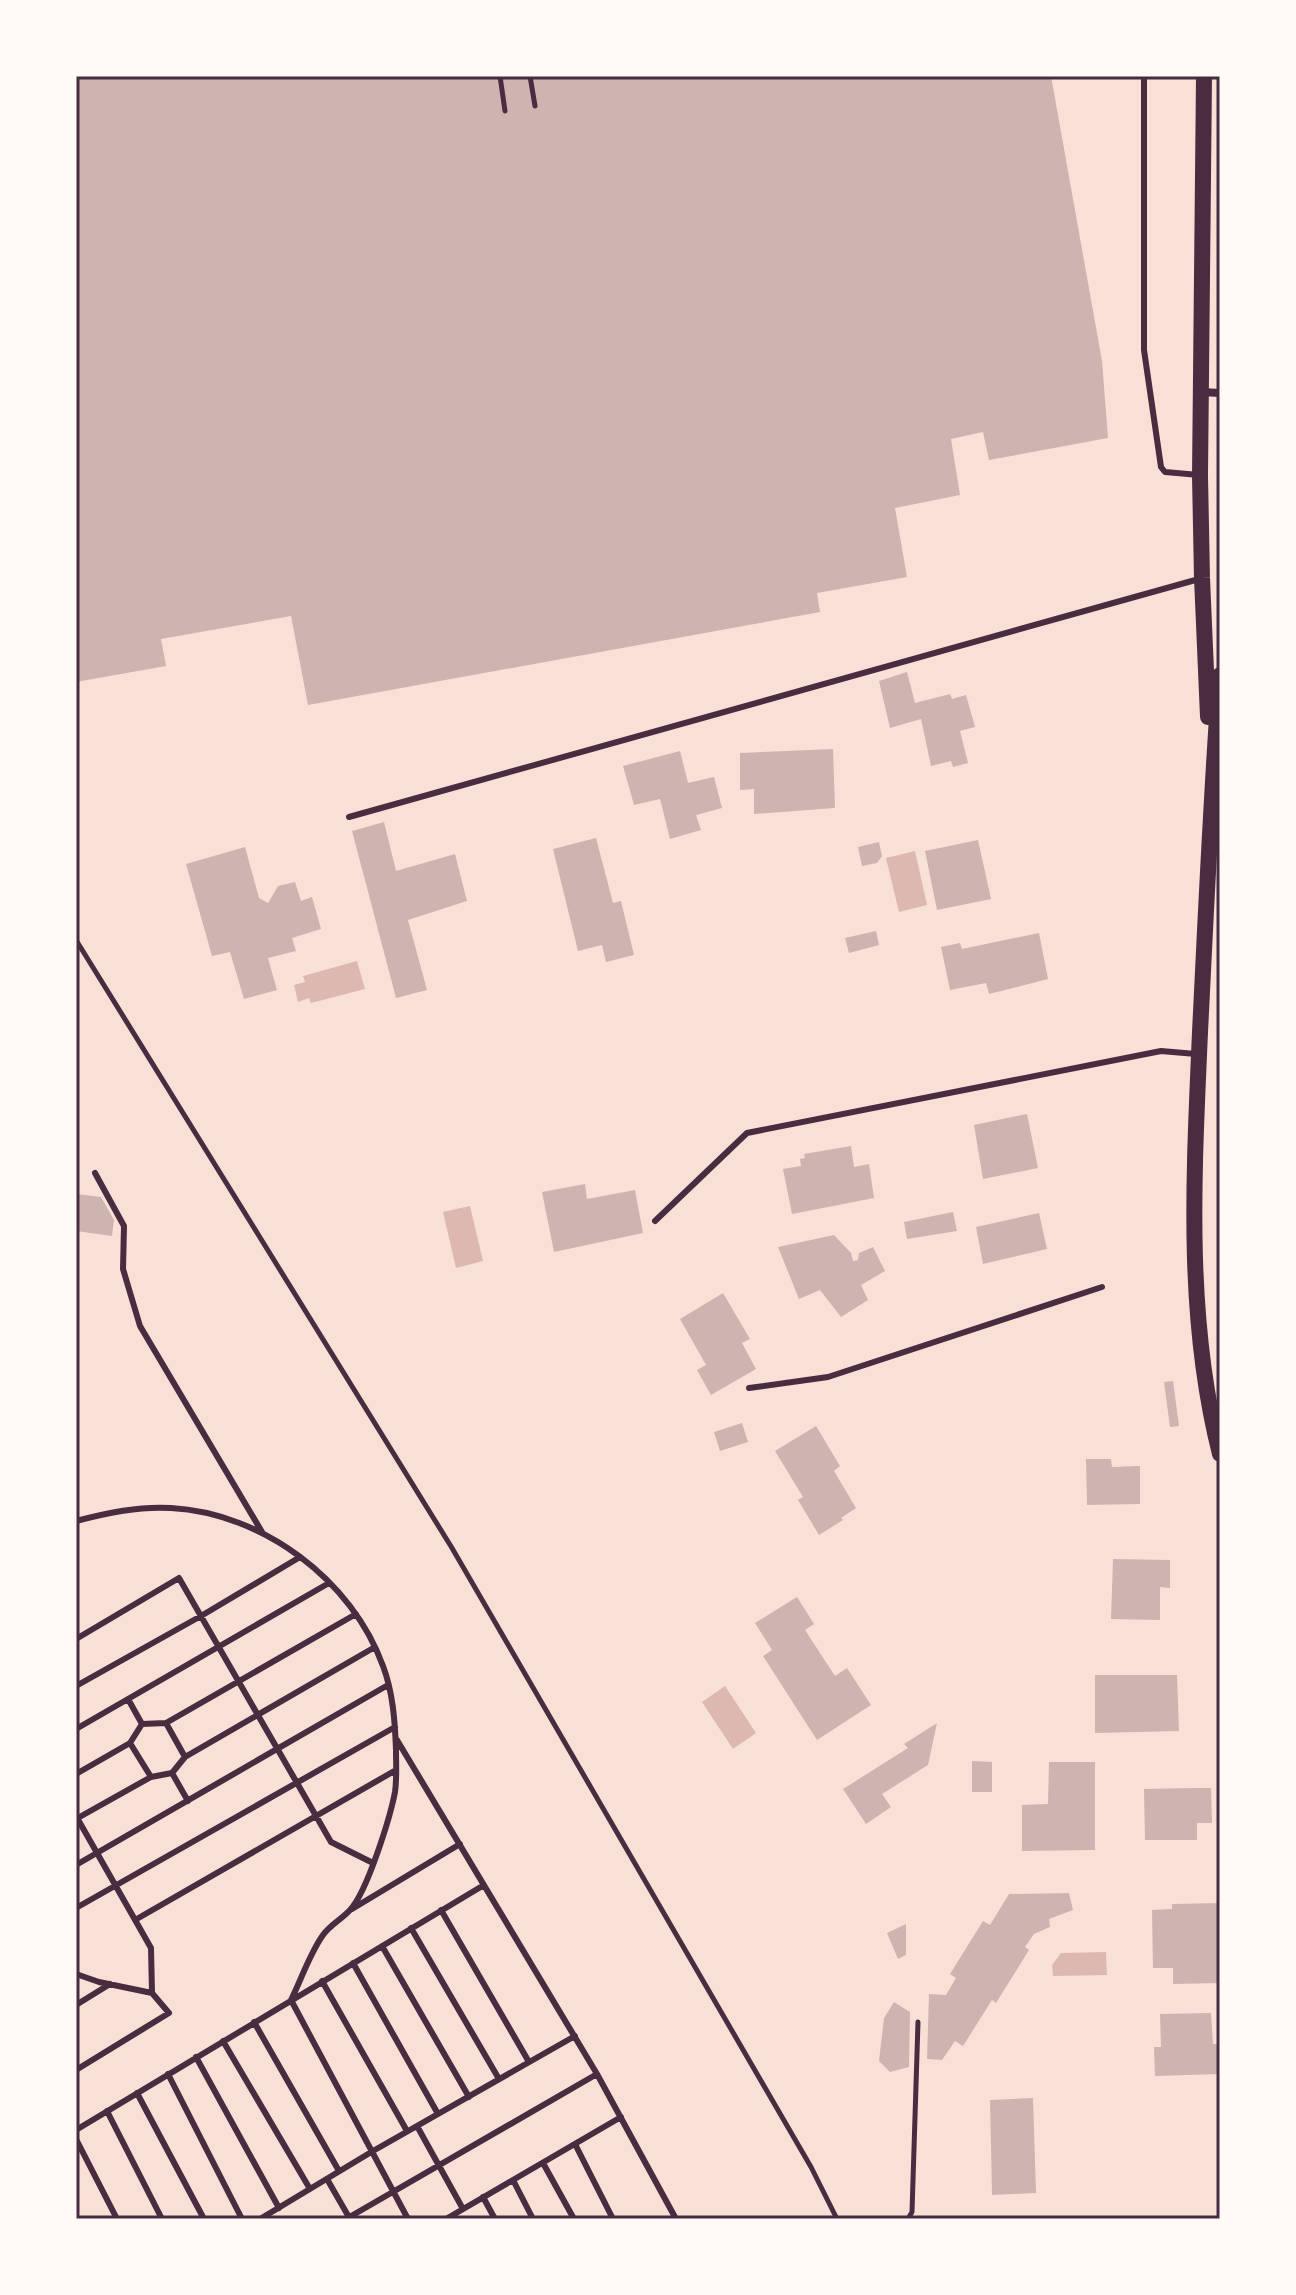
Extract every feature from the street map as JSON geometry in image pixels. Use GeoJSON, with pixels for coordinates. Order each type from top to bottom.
{"type":"FeatureCollection","features":[{"type":"Feature","properties":{"kind":"main road"},"geometry":{"type":"LineString","coordinates":[[1204,76],[1200,476],[1212,791]]}},
{"type":"Feature","properties":{"kind":"main road"},"geometry":{"type":"LineString","coordinates":[[1220,675],[1193,1204],[1195,1287],[1205,1385],[1220,1454]]}},
{"type":"Feature","properties":{"kind":"street"},"geometry":{"type":"LineString","coordinates":[[1201,392],[1220,393]]}},
{"type":"Feature","properties":{"kind":"lane"},"geometry":{"type":"LineString","coordinates":[[1144,76],[1146,365],[1161,467],[1165,472],[1200,476]]}},
{"type":"Feature","properties":{"kind":"lane"},"geometry":{"type":"LineString","coordinates":[[349,817],[1202,578]]}},
{"type":"Feature","properties":{"kind":"lane"},"geometry":{"type":"LineString","coordinates":[[655,1221],[747,1133],[1161,1051],[1199,1054]]}},
{"type":"Feature","properties":{"kind":"lane"},"geometry":{"type":"LineString","coordinates":[[95,1173],[124,1226],[123,1269],[140,1326],[262,1532]]}},
{"type":"Feature","properties":{"kind":"lane"},"geometry":{"type":"LineString","coordinates":[[749,1388],[828,1377],[1102,1287]]}},
{"type":"Feature","properties":{"kind":"lane"},"geometry":{"type":"LineString","coordinates":[[76,1521],[122,1510],[172,1508],[229,1520],[262,1532],[300,1557],[329,1583],[356,1614],[384,1668],[395,1727],[396,1770],[387,1824],[352,1909]]}},
{"type":"Feature","properties":{"kind":"lane"},"geometry":{"type":"LineString","coordinates":[[76,1686],[300,1557]]}},
{"type":"Feature","properties":{"kind":"lane"},"geometry":{"type":"LineString","coordinates":[[76,1639],[179,1578],[331,1842],[373,1863]]}},
{"type":"Feature","properties":{"kind":"lane"},"geometry":{"type":"LineString","coordinates":[[76,1729],[329,1583]]}},
{"type":"Feature","properties":{"kind":"lane"},"geometry":{"type":"LineString","coordinates":[[142,1724],[166,1723],[356,1614]]}},
{"type":"Feature","properties":{"kind":"lane"},"geometry":{"type":"LineString","coordinates":[[152,1993],[151,1948],[77,1818],[151,1777],[172,1773],[185,1757],[375,1647]]}},
{"type":"Feature","properties":{"kind":"lane"},"geometry":{"type":"LineString","coordinates":[[76,1865],[388,1685]]}},
{"type":"Feature","properties":{"kind":"lane"},"geometry":{"type":"LineString","coordinates":[[128,1699],[142,1724]]}},
{"type":"Feature","properties":{"kind":"lane"},"geometry":{"type":"LineString","coordinates":[[166,1723],[185,1757]]}},
{"type":"Feature","properties":{"kind":"lane"},"geometry":{"type":"LineString","coordinates":[[76,1774],[130,1743],[142,1724]]}},
{"type":"Feature","properties":{"kind":"lane"},"geometry":{"type":"LineString","coordinates":[[76,1908],[395,1727]]}},
{"type":"Feature","properties":{"kind":"lane"},"geometry":{"type":"LineString","coordinates":[[395,1737],[575,2036],[676,2219]]}},
{"type":"Feature","properties":{"kind":"lane"},"geometry":{"type":"LineString","coordinates":[[130,1743],[151,1777]]}},
{"type":"Feature","properties":{"kind":"lane"},"geometry":{"type":"LineString","coordinates":[[135,1920],[396,1770]]}},
{"type":"Feature","properties":{"kind":"lane"},"geometry":{"type":"LineString","coordinates":[[172,1773],[188,1801]]}},
{"type":"Feature","properties":{"kind":"lane"},"geometry":{"type":"LineString","coordinates":[[291,2000],[324,1934],[352,1909],[460,1844]]}},
{"type":"Feature","properties":{"kind":"lane"},"geometry":{"type":"LineString","coordinates":[[76,2130],[484,1885]]}},
{"type":"Feature","properties":{"kind":"lane"},"geometry":{"type":"LineString","coordinates":[[441,1910],[529,2062]]}},
{"type":"Feature","properties":{"kind":"lane"},"geometry":{"type":"LineString","coordinates":[[411,1928],[499,2079]]}},
{"type":"Feature","properties":{"kind":"lane"},"geometry":{"type":"LineString","coordinates":[[382,1946],[469,2097]]}},
{"type":"Feature","properties":{"kind":"lane"},"geometry":{"type":"LineString","coordinates":[[353,1963],[438,2114]]}},
{"type":"Feature","properties":{"kind":"lane"},"geometry":{"type":"LineString","coordinates":[[76,1974],[152,1993],[169,2013],[76,2070]]}},
{"type":"Feature","properties":{"kind":"lane"},"geometry":{"type":"LineString","coordinates":[[322,1981],[407,2131]]}},
{"type":"Feature","properties":{"kind":"lane"},"geometry":{"type":"LineString","coordinates":[[76,2005],[110,1984]]}},
{"type":"Feature","properties":{"kind":"lane"},"geometry":{"type":"LineString","coordinates":[[291,2000],[408,2219]]}},
{"type":"Feature","properties":{"kind":"lane"},"geometry":{"type":"LineString","coordinates":[[254,2022],[339,2171]]}},
{"type":"Feature","properties":{"kind":"lane"},"geometry":{"type":"LineString","coordinates":[[260,2219],[575,2036]]}},
{"type":"Feature","properties":{"kind":"lane"},"geometry":{"type":"LineString","coordinates":[[223,2041],[310,2189]]}},
{"type":"Feature","properties":{"kind":"lane"},"geometry":{"type":"LineString","coordinates":[[196,2057],[279,2208]]}},
{"type":"Feature","properties":{"kind":"lane"},"geometry":{"type":"LineString","coordinates":[[168,2074],[242,2219]]}},
{"type":"Feature","properties":{"kind":"lane"},"geometry":{"type":"LineString","coordinates":[[327,2179],[349,2218],[597,2074]]}},
{"type":"Feature","properties":{"kind":"lane"},"geometry":{"type":"LineString","coordinates":[[137,2093],[204,2219]]}},
{"type":"Feature","properties":{"kind":"lane"},"geometry":{"type":"LineString","coordinates":[[107,2111],[162,2219]]}},
{"type":"Feature","properties":{"kind":"lane"},"geometry":{"type":"LineString","coordinates":[[451,2218],[621,2117]]}},
{"type":"Feature","properties":{"kind":"lane"},"geometry":{"type":"LineString","coordinates":[[417,2126],[463,2209]]}},
{"type":"Feature","properties":{"kind":"lane"},"geometry":{"type":"LineString","coordinates":[[76,2139],[117,2219]]}},
{"type":"Feature","properties":{"kind":"lane"},"geometry":{"type":"LineString","coordinates":[[575,2144],[613,2219]]}},
{"type":"Feature","properties":{"kind":"lane"},"geometry":{"type":"LineString","coordinates":[[543,2163],[574,2219]]}},
{"type":"Feature","properties":{"kind":"lane"},"geometry":{"type":"LineString","coordinates":[[513,2180],[533,2219]]}},
{"type":"Feature","properties":{"kind":"lane"},"geometry":{"type":"LineString","coordinates":[[483,2197],[495,2219]]}},
{"type":"Feature","properties":{"kind":"path"},"geometry":{"type":"LineString","coordinates":[[500,76],[505,111]]}},
{"type":"Feature","properties":{"kind":"path"},"geometry":{"type":"LineString","coordinates":[[530,76],[535,106]]}},
{"type":"Feature","properties":{"kind":"path"},"geometry":{"type":"LineString","coordinates":[[76,940],[452,1548],[811,2167],[837,2219]]}},
{"type":"Feature","properties":{"kind":"path"},"geometry":{"type":"LineString","coordinates":[[908,2219],[912,2212],[918,2022]]}},
{"type":"Feature","properties":{"kind":"shaded area"},"geometry":{"type":"Polygon","coordinates":[[[915,851],[927,905],[899,912],[886,858],[915,851]]]}},
{"type":"Feature","properties":{"kind":"shaded area"},"geometry":{"type":"Polygon","coordinates":[[[357,961],[365,989],[311,1003],[309,998],[298,1002],[294,985],[305,982],[303,976],[357,961]]]}},
{"type":"Feature","properties":{"kind":"shaded area"},"geometry":{"type":"Polygon","coordinates":[[[470,1206],[483,1261],[456,1268],[443,1212],[470,1206]]]}},
{"type":"Feature","properties":{"kind":"shaded area"},"geometry":{"type":"Polygon","coordinates":[[[725,1686],[756,1733],[733,1749],[702,1702],[725,1686]]]}},
{"type":"Feature","properties":{"kind":"shaded area"},"geometry":{"type":"Polygon","coordinates":[[[1106,1952],[1107,1975],[1053,1976],[1052,1965],[1061,1953],[1106,1952]]]}},
{"type":"Feature","properties":{"kind":"building"},"geometry":{"type":"Polygon","coordinates":[[[76,76],[1051,76],[1102,361],[1108,438],[989,460],[983,432],[951,439],[960,495],[895,508],[907,577],[817,593],[820,612],[308,705],[291,616],[161,639],[166,666],[76,682],[76,76]]]}},
{"type":"Feature","properties":{"kind":"building"},"geometry":{"type":"Polygon","coordinates":[[[907,672],[915,703],[950,694],[952,699],[966,695],[975,727],[960,731],[968,763],[953,767],[951,761],[931,766],[921,719],[890,728],[879,681],[907,672]]]}},
{"type":"Feature","properties":{"kind":"building"},"geometry":{"type":"Polygon","coordinates":[[[833,749],[835,808],[754,814],[754,789],[740,790],[740,753],[833,749]]]}},
{"type":"Feature","properties":{"kind":"building"},"geometry":{"type":"Polygon","coordinates":[[[680,751],[688,783],[714,777],[722,808],[696,815],[701,830],[670,839],[660,799],[634,805],[623,766],[680,751]]]}},
{"type":"Feature","properties":{"kind":"building"},"geometry":{"type":"Polygon","coordinates":[[[384,822],[396,871],[455,854],[467,901],[408,920],[427,990],[396,998],[352,831],[384,822]]]}},
{"type":"Feature","properties":{"kind":"building"},"geometry":{"type":"Polygon","coordinates":[[[596,838],[613,903],[621,901],[634,955],[606,962],[602,945],[578,951],[553,849],[596,838]]]}},
{"type":"Feature","properties":{"kind":"building"},"geometry":{"type":"Polygon","coordinates":[[[978,840],[991,899],[937,910],[925,851],[978,840]]]}},
{"type":"Feature","properties":{"kind":"building"},"geometry":{"type":"Polygon","coordinates":[[[879,842],[882,856],[877,863],[862,866],[858,847],[879,842]]]}},
{"type":"Feature","properties":{"kind":"building"},"geometry":{"type":"Polygon","coordinates":[[[245,847],[259,898],[268,903],[278,886],[295,882],[301,901],[312,897],[321,929],[292,938],[296,951],[268,958],[277,990],[244,999],[230,952],[212,956],[186,864],[245,847]]]}},
{"type":"Feature","properties":{"kind":"building"},"geometry":{"type":"Polygon","coordinates":[[[876,931],[879,945],[849,953],[845,938],[876,931]]]}},
{"type":"Feature","properties":{"kind":"building"},"geometry":{"type":"Polygon","coordinates":[[[1039,933],[1048,979],[989,994],[986,983],[950,990],[941,947],[960,943],[962,949],[1039,933]]]}},
{"type":"Feature","properties":{"kind":"building"},"geometry":{"type":"Polygon","coordinates":[[[1027,1114],[1038,1168],[983,1179],[974,1125],[1027,1114]]]}},
{"type":"Feature","properties":{"kind":"building"},"geometry":{"type":"Polygon","coordinates":[[[851,1146],[854,1167],[869,1164],[874,1198],[792,1214],[783,1169],[801,1166],[800,1159],[805,1158],[804,1154],[851,1146]]]}},
{"type":"Feature","properties":{"kind":"building"},"geometry":{"type":"Polygon","coordinates":[[[585,1184],[587,1199],[635,1190],[643,1233],[554,1252],[542,1192],[585,1184]]]}},
{"type":"Feature","properties":{"kind":"building"},"geometry":{"type":"Polygon","coordinates":[[[76,1194],[101,1197],[114,1220],[112,1236],[76,1231],[76,1194]]]}},
{"type":"Feature","properties":{"kind":"building"},"geometry":{"type":"Polygon","coordinates":[[[953,1212],[957,1231],[907,1239],[904,1222],[953,1212]]]}},
{"type":"Feature","properties":{"kind":"building"},"geometry":{"type":"Polygon","coordinates":[[[1039,1213],[1047,1249],[983,1264],[976,1227],[1039,1213]]]}},
{"type":"Feature","properties":{"kind":"building"},"geometry":{"type":"Polygon","coordinates":[[[834,1235],[851,1253],[853,1261],[858,1260],[859,1253],[873,1247],[885,1271],[861,1285],[868,1300],[841,1317],[820,1290],[799,1299],[778,1247],[834,1235]]]}},
{"type":"Feature","properties":{"kind":"building"},"geometry":{"type":"Polygon","coordinates":[[[723,1293],[750,1339],[742,1343],[756,1369],[711,1395],[697,1370],[706,1365],[680,1319],[723,1293]]]}},
{"type":"Feature","properties":{"kind":"building"},"geometry":{"type":"Polygon","coordinates":[[[1173,1381],[1179,1426],[1170,1427],[1164,1382],[1173,1381]]]}},
{"type":"Feature","properties":{"kind":"building"},"geometry":{"type":"Polygon","coordinates":[[[742,1423],[748,1442],[720,1451],[714,1432],[742,1423]]]}},
{"type":"Feature","properties":{"kind":"building"},"geometry":{"type":"Polygon","coordinates":[[[816,1426],[840,1466],[834,1471],[856,1508],[819,1535],[798,1500],[803,1497],[775,1451],[816,1426]]]}},
{"type":"Feature","properties":{"kind":"building"},"geometry":{"type":"Polygon","coordinates":[[[1086,1459],[1111,1459],[1112,1467],[1140,1466],[1140,1504],[1087,1505],[1086,1459]]]}},
{"type":"Feature","properties":{"kind":"building"},"geometry":{"type":"Polygon","coordinates":[[[1113,1559],[1170,1560],[1170,1588],[1160,1587],[1160,1620],[1111,1619],[1113,1559]]]}},
{"type":"Feature","properties":{"kind":"building"},"geometry":{"type":"Polygon","coordinates":[[[797,1597],[814,1624],[805,1630],[835,1676],[847,1668],[871,1705],[817,1740],[763,1656],[772,1650],[755,1623],[797,1597]]]}},
{"type":"Feature","properties":{"kind":"building"},"geometry":{"type":"Polygon","coordinates":[[[1095,1675],[1177,1675],[1179,1731],[1095,1733],[1095,1675]]]}},
{"type":"Feature","properties":{"kind":"building"},"geometry":{"type":"Polygon","coordinates":[[[937,1723],[928,1765],[882,1794],[891,1807],[866,1824],[843,1789],[908,1748],[904,1744],[937,1723]]]}},
{"type":"Feature","properties":{"kind":"building"},"geometry":{"type":"Polygon","coordinates":[[[972,1761],[992,1762],[992,1792],[972,1792],[972,1761]]]}},
{"type":"Feature","properties":{"kind":"building"},"geometry":{"type":"Polygon","coordinates":[[[1049,1762],[1095,1762],[1095,1850],[1022,1851],[1022,1805],[1048,1804],[1049,1762]]]}},
{"type":"Feature","properties":{"kind":"building"},"geometry":{"type":"Polygon","coordinates":[[[1211,1788],[1212,1823],[1197,1823],[1197,1840],[1145,1840],[1144,1789],[1211,1788]]]}},
{"type":"Feature","properties":{"kind":"building"},"geometry":{"type":"Polygon","coordinates":[[[1069,1893],[1073,1910],[1049,1919],[1050,1927],[1034,1934],[1025,1947],[1029,1950],[996,2003],[992,2000],[963,2046],[955,2041],[942,2060],[927,2059],[929,1994],[946,1995],[956,1978],[950,1974],[983,1921],[990,1925],[1009,1894],[1069,1893]]]}},
{"type":"Feature","properties":{"kind":"building"},"geometry":{"type":"Polygon","coordinates":[[[1220,1903],[1220,1983],[1173,1984],[1173,1968],[1153,1968],[1152,1910],[1172,1909],[1172,1904],[1220,1903]]]}},
{"type":"Feature","properties":{"kind":"building"},"geometry":{"type":"Polygon","coordinates":[[[906,1924],[906,1955],[898,1959],[887,1933],[906,1924]]]}},
{"type":"Feature","properties":{"kind":"building"},"geometry":{"type":"Polygon","coordinates":[[[894,2002],[910,2012],[909,2067],[890,2072],[879,2061],[884,2018],[894,2002]]]}},
{"type":"Feature","properties":{"kind":"building"},"geometry":{"type":"Polygon","coordinates":[[[1211,2013],[1213,2044],[1219,2044],[1220,2074],[1155,2076],[1154,2047],[1161,2047],[1160,2014],[1211,2013]]]}},
{"type":"Feature","properties":{"kind":"building"},"geometry":{"type":"Polygon","coordinates":[[[1033,2098],[1036,2193],[992,2195],[990,2100],[1033,2098]]]}}]}
